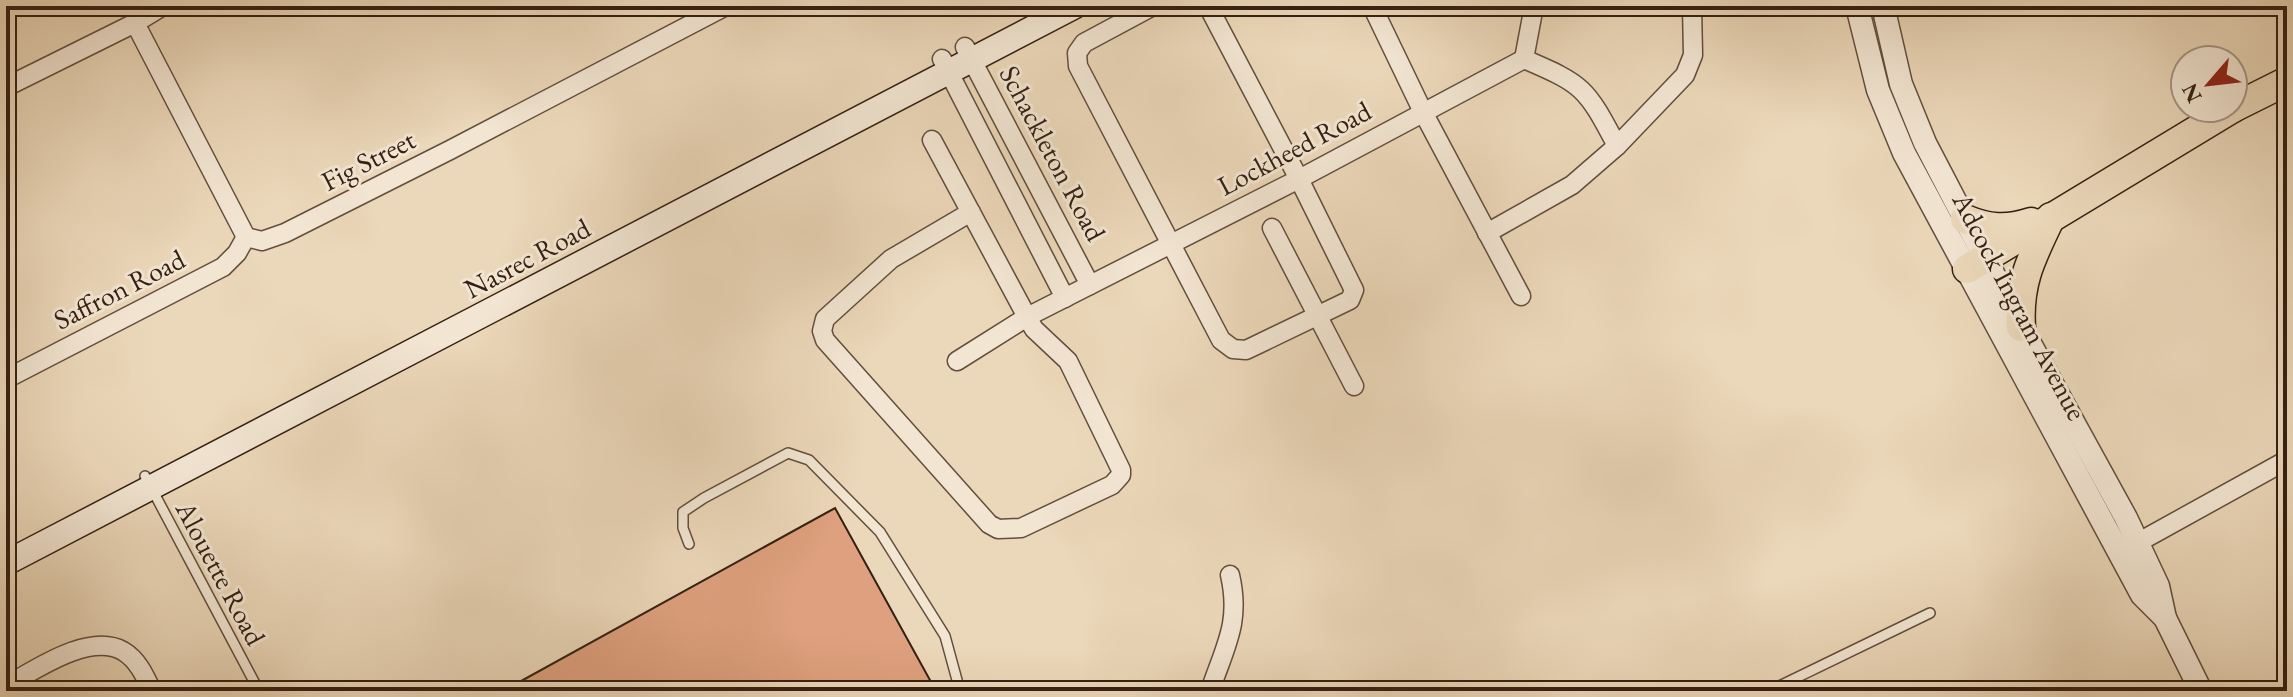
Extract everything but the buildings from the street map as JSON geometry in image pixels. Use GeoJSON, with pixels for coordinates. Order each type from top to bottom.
{"type":"FeatureCollection","features":[{"type":"Feature","properties":{"kind":"main road","name":"Nasrec Road"},"geometry":{"type":"LineString","coordinates":[[6,563],[148,482],[945,66],[1044,6]]}},
{"type":"Feature","properties":{"kind":"main road","name":"Nasrec Road"},"geometry":{"type":"LineString","coordinates":[[969,53],[1075,6]]}},
{"type":"Feature","properties":{"kind":"main road"},"geometry":{"type":"LineString","coordinates":[[2249,100],[2287,81]]}},
{"type":"Feature","properties":{"kind":"main road"},"geometry":{"type":"LineString","coordinates":[[1976,263],[2206,124]]}},
{"type":"Feature","properties":{"kind":"main road"},"geometry":{"type":"LineString","coordinates":[[1965,219],[1981,226],[2002,229],[2051,217]]}},
{"type":"Feature","properties":{"kind":"main road"},"geometry":{"type":"LineString","coordinates":[[2021,327],[2022,283],[2051,217]]}},
{"type":"Feature","properties":{"kind":"main road","name":"Nasrec Road"},"geometry":{"type":"LineString","coordinates":[[6,549],[148,482]]}},
{"type":"Feature","properties":{"kind":"street"},"geometry":{"type":"LineString","coordinates":[[6,87],[163,6]]}},
{"type":"Feature","properties":{"kind":"street","name":"Fig Street"},"geometry":{"type":"LineString","coordinates":[[246,237],[262,241],[285,233],[450,150],[693,13],[726,6]]}},
{"type":"Feature","properties":{"kind":"street"},"geometry":{"type":"LineString","coordinates":[[1153,6],[1084,43],[1079,49],[1078,66],[1221,340],[1233,349],[1246,350],[1350,300],[1354,290],[1208,6]]}},
{"type":"Feature","properties":{"kind":"street"},"geometry":{"type":"LineString","coordinates":[[1372,6],[1423,112],[1521,296]]}},
{"type":"Feature","properties":{"kind":"street"},"geometry":{"type":"LineString","coordinates":[[1534,6],[1524,59],[1564,76],[1584,90],[1617,146]]}},
{"type":"Feature","properties":{"kind":"street"},"geometry":{"type":"LineString","coordinates":[[1487,233],[1572,185],[1617,146],[1685,75],[1693,55],[1692,6]]}},
{"type":"Feature","properties":{"kind":"street","name":"Adcock Ingram Avenue"},"geometry":{"type":"LineString","coordinates":[[1857,6],[1878,90],[1899,141],[1976,263],[2021,327],[2129,547],[2142,595],[2165,618],[2201,691]]}},
{"type":"Feature","properties":{"kind":"street","name":"Adcock Ingram Avenue"},"geometry":{"type":"LineString","coordinates":[[1883,6],[1901,84],[1925,143],[1965,219],[1976,263],[2129,547]]}},
{"type":"Feature","properties":{"kind":"street"},"geometry":{"type":"LineString","coordinates":[[135,23],[246,237]]}},
{"type":"Feature","properties":{"kind":"street","name":"Schackleton Road"},"geometry":{"type":"LineString","coordinates":[[969,53],[1090,285]]}},
{"type":"Feature","properties":{"kind":"street","name":"Lockheed Road"},"geometry":{"type":"LineString","coordinates":[[957,361],[1027,317],[1299,179],[1524,59]]}},
{"type":"Feature","properties":{"kind":"street","name":"Schackleton Road"},"geometry":{"type":"LineString","coordinates":[[945,66],[1065,298]]}},
{"type":"Feature","properties":{"kind":"street"},"geometry":{"type":"LineString","coordinates":[[932,140],[971,212],[1027,317],[1034,329],[1068,361],[1119,464],[1121,475],[1112,485],[1021,528],[998,529],[989,524],[825,340],[822,331],[825,319],[891,259],[971,212]]}},
{"type":"Feature","properties":{"kind":"street"},"geometry":{"type":"LineString","coordinates":[[1005,184],[1031,171]]}},
{"type":"Feature","properties":{"kind":"street"},"geometry":{"type":"LineString","coordinates":[[1272,228],[1354,386]]}},
{"type":"Feature","properties":{"kind":"street","name":"Saffron Road"},"geometry":{"type":"LineString","coordinates":[[6,379],[223,267],[237,253],[246,237]]}},
{"type":"Feature","properties":{"kind":"street"},"geometry":{"type":"LineString","coordinates":[[2129,547],[2287,460]]}},
{"type":"Feature","properties":{"kind":"street"},"geometry":{"type":"LineString","coordinates":[[1210,691],[1235,620],[1235,597],[1230,575]]}},
{"type":"Feature","properties":{"kind":"street"},"geometry":{"type":"LineString","coordinates":[[6,686],[73,651],[105,645],[122,650],[137,664],[152,691]]}},
{"type":"Feature","properties":{"kind":"lane"},"geometry":{"type":"LineString","coordinates":[[689,544],[683,528],[683,512],[788,453],[809,460],[880,532],[945,636],[960,691]]}},
{"type":"Feature","properties":{"kind":"lane","name":"Alouette Road"},"geometry":{"type":"LineString","coordinates":[[148,482],[259,691]]}},
{"type":"Feature","properties":{"kind":"lane"},"geometry":{"type":"LineString","coordinates":[[1769,691],[1930,613]]}}]}
